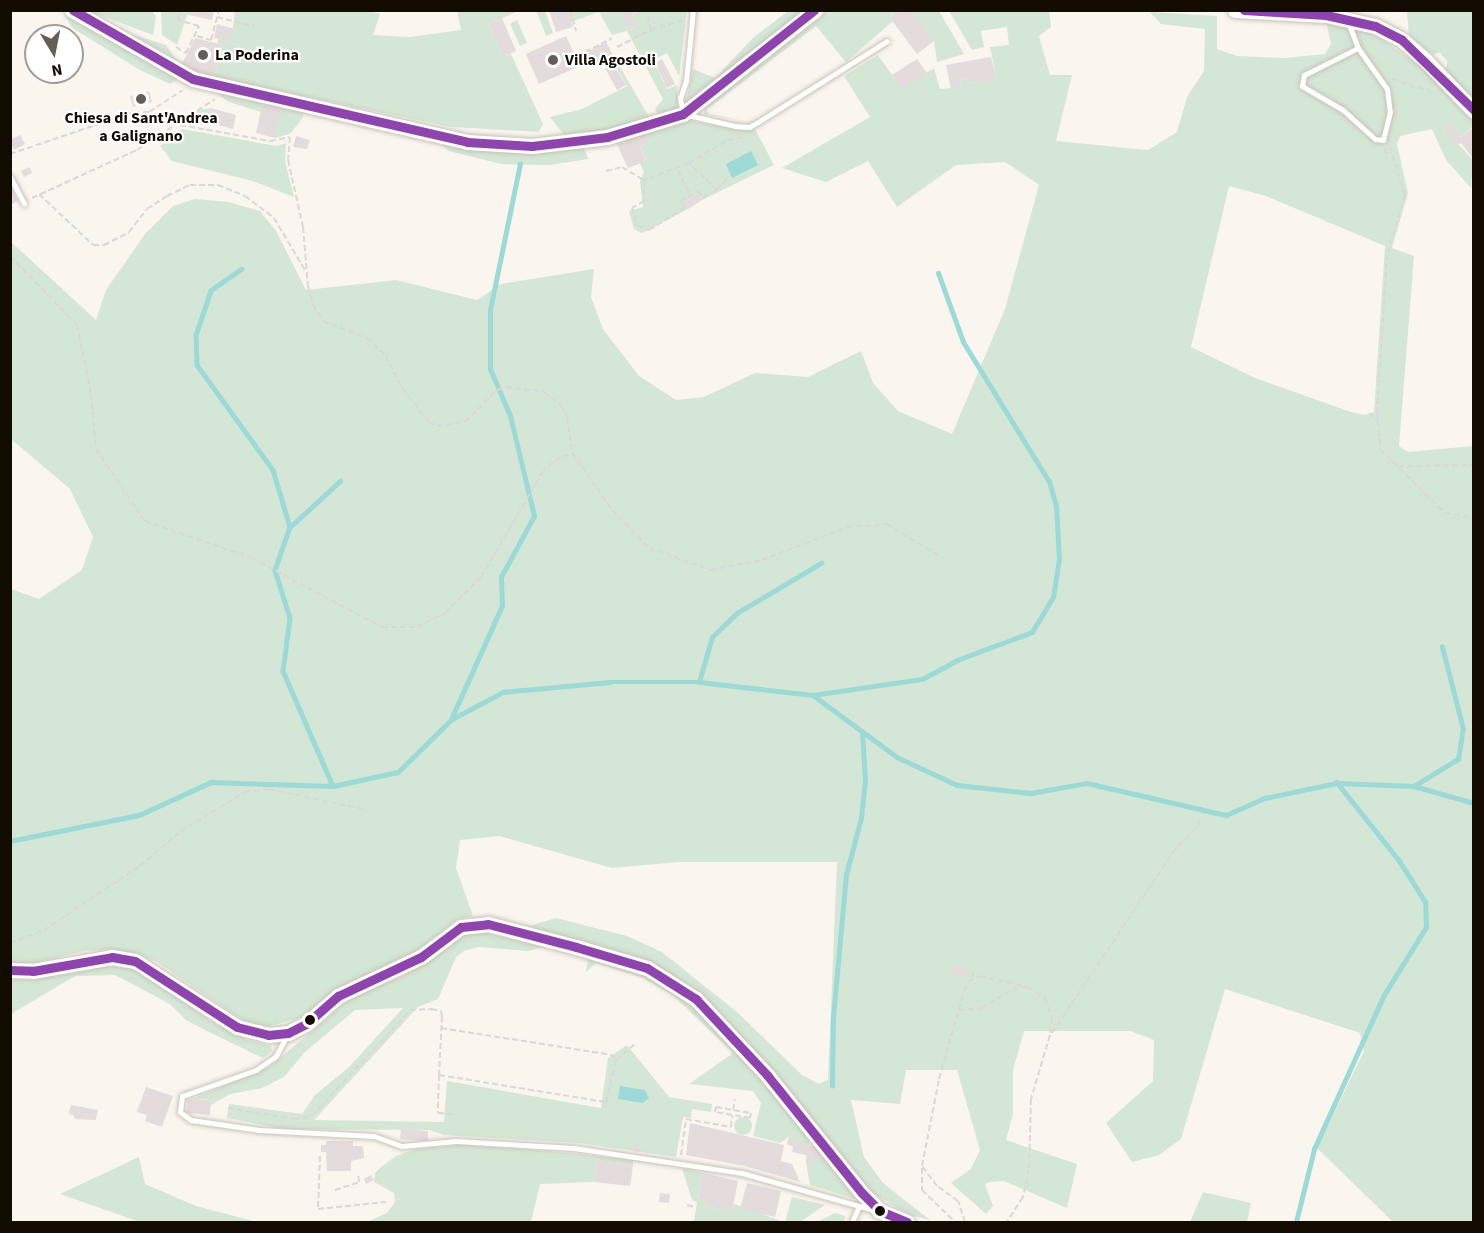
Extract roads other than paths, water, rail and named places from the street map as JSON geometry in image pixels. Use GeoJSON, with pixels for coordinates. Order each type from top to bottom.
{"type":"FeatureCollection","features":[{"type":"Feature","properties":{"kind":"street"},"geometry":{"type":"LineString","coordinates":[[72,10],[193,79],[467,142],[502,146],[557,144],[607,137],[683,114],[815,10]]}},
{"type":"Feature","properties":{"kind":"street"},"geometry":{"type":"LineString","coordinates":[[1235,10],[1347,18],[1374,26],[1402,40],[1450,85],[1473,111]]}},
{"type":"Feature","properties":{"kind":"street"},"geometry":{"type":"LineString","coordinates":[[10,970],[33,970],[112,957],[135,961],[237,1027],[268,1035],[288,1033],[306,1024],[338,996],[399,969],[462,927],[475,924],[499,927],[626,962],[669,979],[696,999],[767,1075],[880,1211],[907,1222]]}},
{"type":"Feature","properties":{"kind":"lane"},"geometry":{"type":"LineString","coordinates":[[693,14],[686,81],[680,98],[683,114],[749,127],[887,41]]}},
{"type":"Feature","properties":{"kind":"lane"},"geometry":{"type":"LineString","coordinates":[[1347,18],[1358,48],[1380,79],[1389,97],[1386,136],[1375,139],[1343,110],[1302,86],[1304,75],[1358,48]]}},
{"type":"Feature","properties":{"kind":"lane"},"geometry":{"type":"LineString","coordinates":[[10,177],[24,203]]}},
{"type":"Feature","properties":{"kind":"lane"},"geometry":{"type":"LineString","coordinates":[[288,1033],[268,1062],[237,1080],[182,1096],[180,1112],[191,1120],[283,1134],[374,1136],[402,1146],[456,1141],[536,1145],[681,1164],[754,1175],[858,1208],[880,1211]]}},
{"type":"Feature","properties":{"kind":"lane"},"geometry":{"type":"LineString","coordinates":[[852,1222],[858,1208]]}},
{"type":"Feature","properties":{"kind":"water"},"geometry":{"type":"Polygon","coordinates":[[[751,151],[758,165],[732,178],[726,164],[751,151]]]}},
{"type":"Feature","properties":{"kind":"water"},"geometry":{"type":"Polygon","coordinates":[[[620,1086],[645,1090],[649,1098],[643,1103],[618,1099],[620,1086]]]}},
{"type":"Feature","properties":{"kind":"waterway"},"geometry":{"type":"LineString","coordinates":[[452,717],[502,606],[501,577],[534,516],[510,416],[490,369],[490,310],[520,164]]}},
{"type":"Feature","properties":{"kind":"waterway"},"geometry":{"type":"LineString","coordinates":[[242,269],[211,291],[196,335],[197,365],[273,470],[290,527],[275,570],[290,618],[283,671],[333,786]]}},
{"type":"Feature","properties":{"kind":"waterway"},"geometry":{"type":"LineString","coordinates":[[813,695],[922,679],[957,660],[1032,632],[1053,597],[1059,559],[1056,506],[1049,482],[963,342],[938,273]]}},
{"type":"Feature","properties":{"kind":"waterway"},"geometry":{"type":"LineString","coordinates":[[290,527],[340,481]]}},
{"type":"Feature","properties":{"kind":"waterway"},"geometry":{"type":"LineString","coordinates":[[699,682],[712,637],[737,613],[821,563]]}},
{"type":"Feature","properties":{"kind":"waterway"},"geometry":{"type":"LineString","coordinates":[[1414,786],[1458,759],[1463,729],[1442,647]]}},
{"type":"Feature","properties":{"kind":"waterway"},"geometry":{"type":"LineString","coordinates":[[10,841],[139,815],[211,782],[333,786],[398,772],[452,719],[503,692],[610,682],[699,682],[813,695],[897,757],[957,785],[1031,793],[1087,783],[1226,815],[1265,798],[1337,783],[1414,786],[1474,803]]}},
{"type":"Feature","properties":{"kind":"waterway"},"geometry":{"type":"LineString","coordinates":[[832,1086],[833,1017],[846,875],[861,818],[865,780],[862,732]]}},
{"type":"Feature","properties":{"kind":"waterway"},"geometry":{"type":"LineString","coordinates":[[1296,1222],[1314,1149],[1384,995],[1426,927],[1425,902],[1399,861],[1337,783]]}},
{"type":"Feature","properties":{"kind":"place","name":"La Poderina"},"geometry":{"type":"Point","coordinates":[203,55]}},
{"type":"Feature","properties":{"kind":"place","name":"Villa Agostoli"},"geometry":{"type":"Point","coordinates":[553,60]}},
{"type":"Feature","properties":{"kind":"place","name":"Chiesa di Sant'Andrea a Galignano"},"geometry":{"type":"Point","coordinates":[141,99]}}]}
